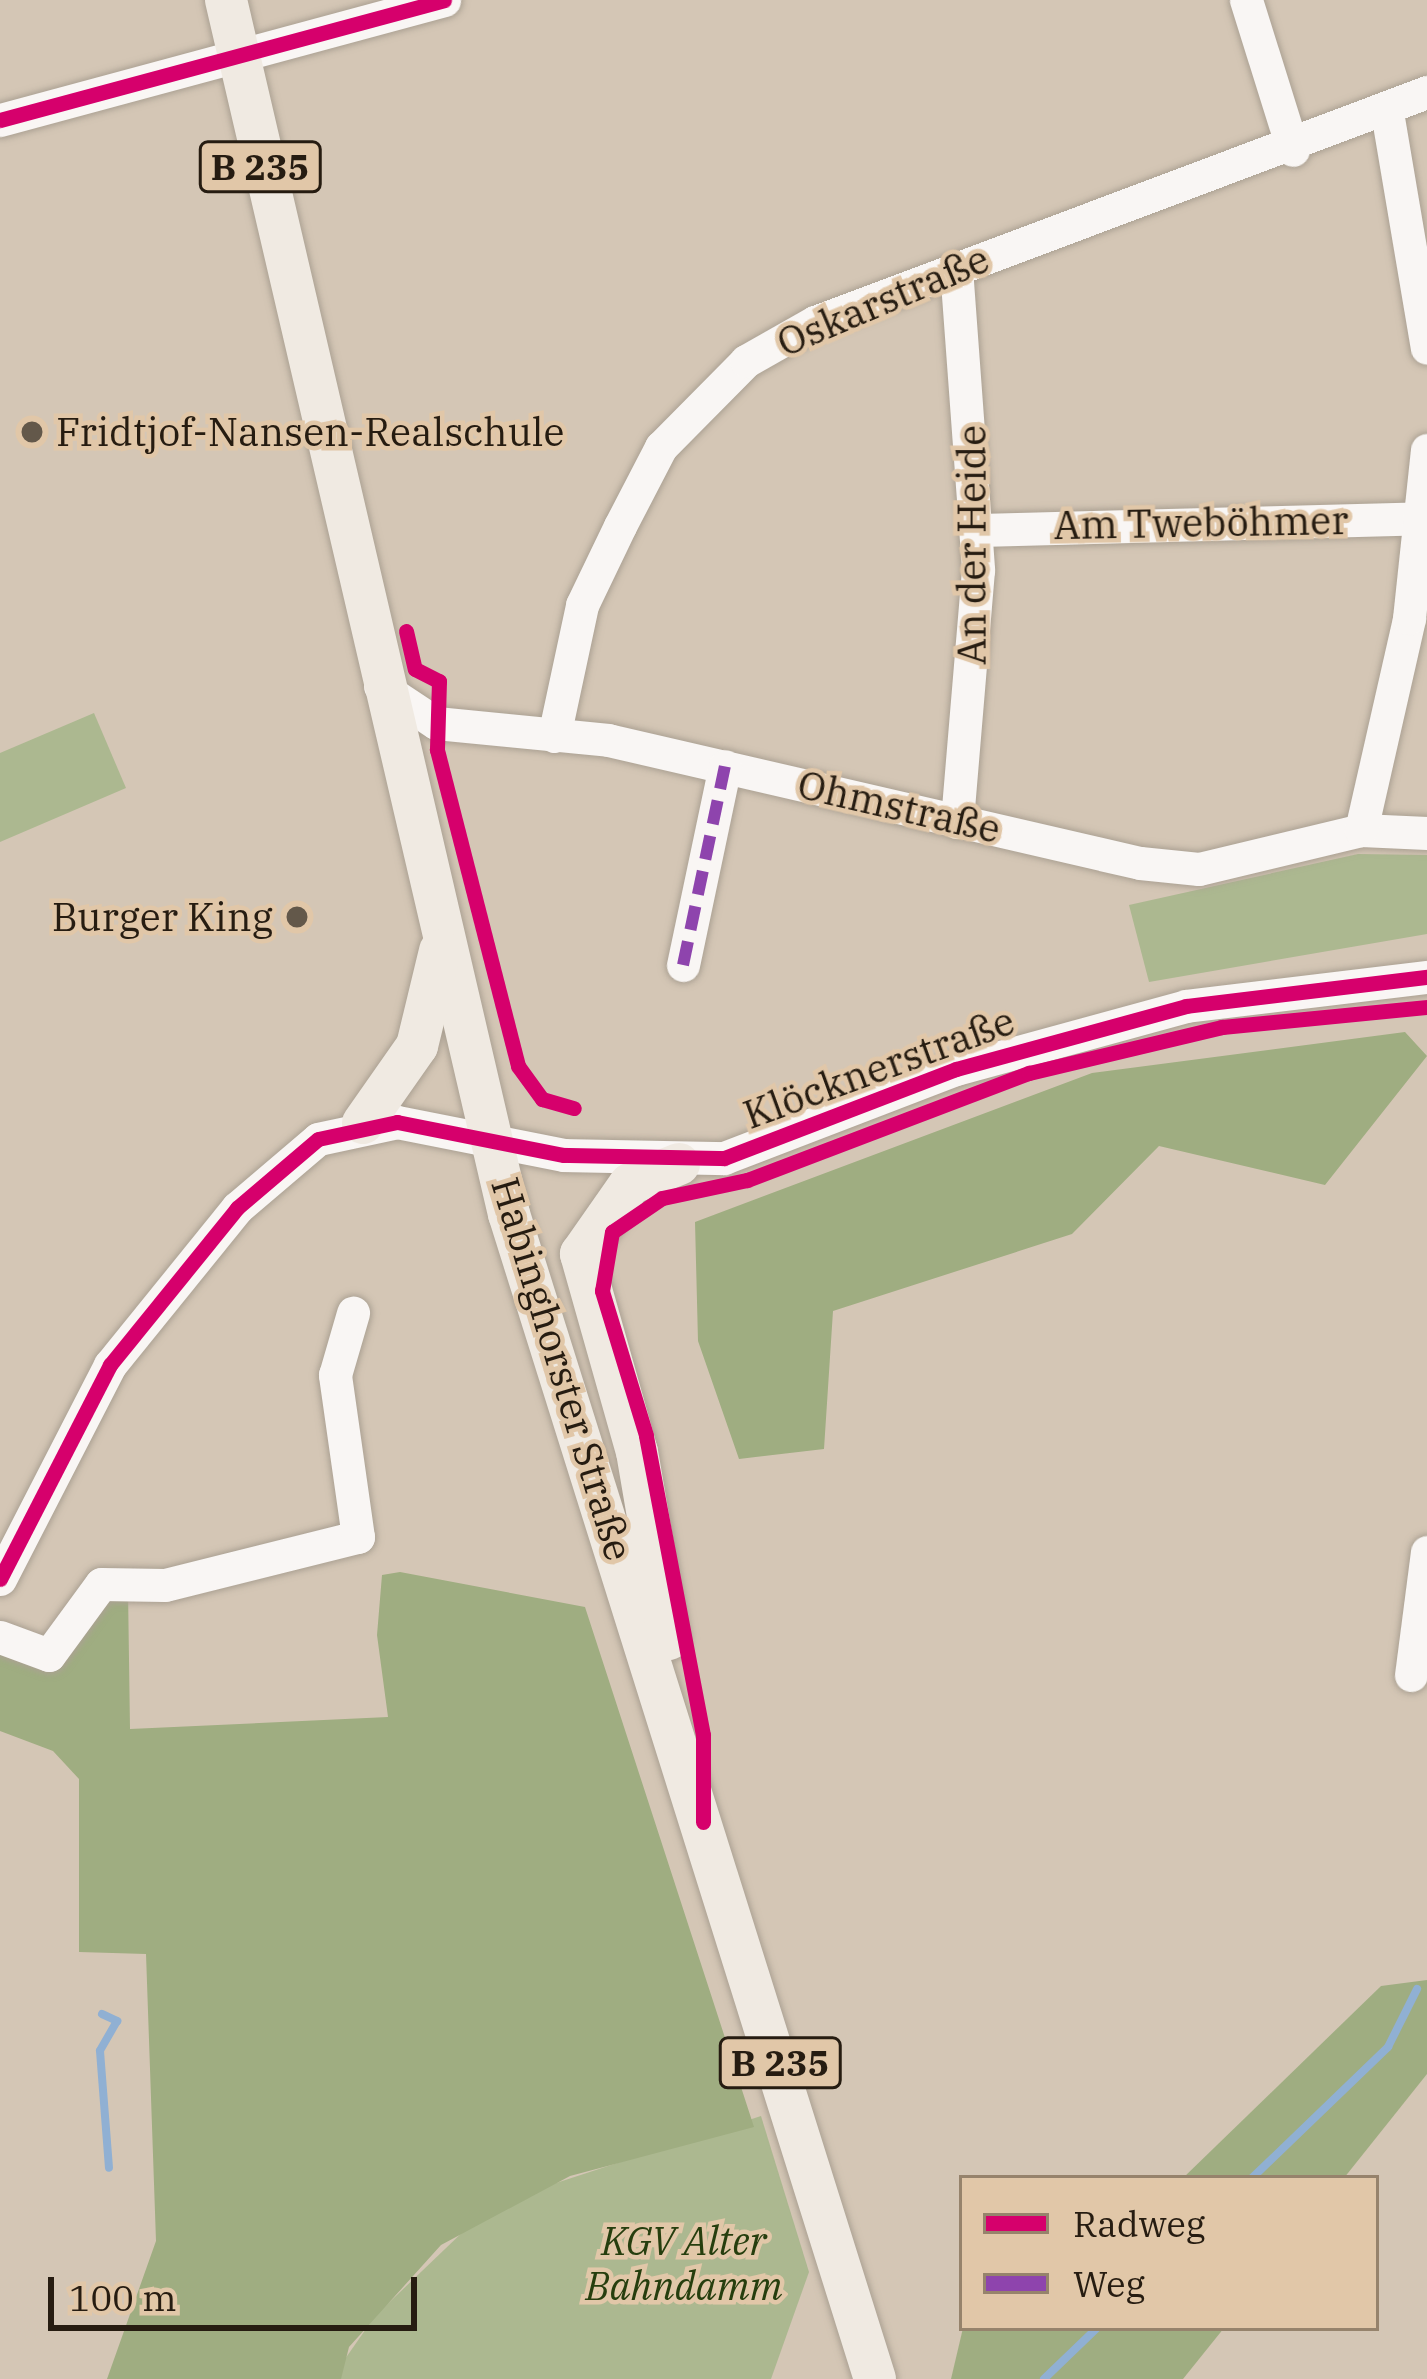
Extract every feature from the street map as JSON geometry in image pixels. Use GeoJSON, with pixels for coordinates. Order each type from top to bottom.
{"type":"FeatureCollection","features":[{"type":"Feature","properties":{"kind":"main road","name":"B 235"},"geometry":{"type":"LineString","coordinates":[[226,0],[236,64]]}},
{"type":"Feature","properties":{"kind":"main road","name":"Habinghorster Straße"},"geometry":{"type":"LineString","coordinates":[[236,64],[379,685],[492,1140],[875,2379]]}},
{"type":"Feature","properties":{"kind":"main road"},"geometry":{"type":"LineString","coordinates":[[363,1124],[417,1046],[442,944]]}},
{"type":"Feature","properties":{"kind":"main road"},"geometry":{"type":"LineString","coordinates":[[679,1164],[630,1184],[581,1254],[637,1452],[695,1788]]}},
{"type":"Feature","properties":{"kind":"street"},"geometry":{"type":"LineString","coordinates":[[0,120],[236,64],[444,0]]}},
{"type":"Feature","properties":{"kind":"street"},"geometry":{"type":"LineString","coordinates":[[1246,0],[1293,150]]}},
{"type":"Feature","properties":{"kind":"street","name":"Oskarstraße"},"geometry":{"type":"LineString","coordinates":[[554,736],[582,604],[686,416],[746,361],[814,322],[957,275],[1293,150],[1427,92]]}},
{"type":"Feature","properties":{"kind":"street"},"geometry":{"type":"LineString","coordinates":[[1387,112],[1427,348]]}},
{"type":"Feature","properties":{"kind":"street","name":"An der Heide"},"geometry":{"type":"LineString","coordinates":[[957,275],[977,530],[957,822]]}},
{"type":"Feature","properties":{"kind":"street"},"geometry":{"type":"LineString","coordinates":[[1361,830],[1426,518],[1427,450]]}},
{"type":"Feature","properties":{"kind":"street","name":"Am Tweböhmer"},"geometry":{"type":"LineString","coordinates":[[977,530],[1426,518]]}},
{"type":"Feature","properties":{"kind":"street","name":"Ohmstraße"},"geometry":{"type":"LineString","coordinates":[[379,685],[436,723],[554,736],[725,766],[957,822],[1199,868],[1361,830],[1427,832]]}},
{"type":"Feature","properties":{"kind":"street"},"geometry":{"type":"LineString","coordinates":[[683,965],[725,766]]}},
{"type":"Feature","properties":{"kind":"street","name":"Klöcknerstraße"},"geometry":{"type":"LineString","coordinates":[[363,1124],[679,1164],[1186,1006],[1427,977]]}},
{"type":"Feature","properties":{"kind":"street"},"geometry":{"type":"LineString","coordinates":[[0,1579],[110,1365],[270,1176],[363,1124]]}},
{"type":"Feature","properties":{"kind":"street"},"geometry":{"type":"LineString","coordinates":[[0,1637],[49,1655],[101,1584],[165,1585],[358,1537],[334,1375],[353,1313]]}},
{"type":"Feature","properties":{"kind":"street"},"geometry":{"type":"LineString","coordinates":[[1412,1675],[1427,1552]]}},
{"type":"Feature","properties":{"kind":"green space"},"geometry":{"type":"Polygon","coordinates":[[[94,713],[126,788],[0,842],[0,753],[94,713]]]}},
{"type":"Feature","properties":{"kind":"green space"},"geometry":{"type":"Polygon","coordinates":[[[1358,854],[1427,855],[1427,934],[1149,982],[1129,905],[1358,854]]]}},
{"type":"Feature","properties":{"kind":"green space"},"geometry":{"type":"Polygon","coordinates":[[[1405,1032],[1427,1056],[1325,1185],[1159,1146],[1072,1234],[833,1311],[824,1449],[739,1459],[698,1341],[695,1222],[1092,1073],[1405,1032]]]}},
{"type":"Feature","properties":{"kind":"green space"},"geometry":{"type":"Polygon","coordinates":[[[400,1572],[585,1607],[754,2127],[570,2176],[441,2245],[349,2347],[341,2379],[107,2379],[156,2241],[146,1954],[79,1952],[79,1779],[53,1751],[0,1731],[0,1652],[54,1670],[93,1607],[128,1590],[130,1729],[388,1717],[377,1635],[382,1575],[400,1572]]]}},
{"type":"Feature","properties":{"kind":"green space"},"geometry":{"type":"Polygon","coordinates":[[[1427,1980],[1427,2074],[1346,2175],[1186,2175],[1381,1986],[1427,1980]]]}},
{"type":"Feature","properties":{"kind":"green space","name":"KGV Alter Bahndamm"},"geometry":{"type":"Polygon","coordinates":[[[761,2116],[809,2272],[771,2379],[331,2379],[375,2316],[492,2204],[761,2116]]]}},
{"type":"Feature","properties":{"kind":"green space"},"geometry":{"type":"Polygon","coordinates":[[[962,2331],[1222,2331],[1183,2379],[951,2379],[962,2331]]]}},
{"type":"Feature","properties":{"kind":"waterway"},"geometry":{"type":"LineString","coordinates":[[1255,2175],[1388,2047],[1417,1989]]}},
{"type":"Feature","properties":{"kind":"waterway"},"geometry":{"type":"LineString","coordinates":[[102,2014],[117,2021],[100,2051],[109,2168]]}},
{"type":"Feature","properties":{"kind":"waterway"},"geometry":{"type":"LineString","coordinates":[[1044,2379],[1094,2331]]}},
{"type":"Feature","properties":{"kind":"marked path"},"geometry":{"type":"LineString","coordinates":[[683,965],[725,766]]}},
{"type":"Feature","properties":{"kind":"cycle path"},"geometry":{"type":"LineString","coordinates":[[0,120],[444,0]]}},
{"type":"Feature","properties":{"kind":"cycle path"},"geometry":{"type":"LineString","coordinates":[[406,631],[415,669],[439,681],[437,750],[518,1066],[542,1099],[574,1108]]}},
{"type":"Feature","properties":{"kind":"cycle path"},"geometry":{"type":"LineString","coordinates":[[0,1579],[110,1365],[237,1208],[318,1139],[397,1122],[564,1155],[724,1158],[956,1069],[1186,1006],[1427,977]]}},
{"type":"Feature","properties":{"kind":"cycle path"},"geometry":{"type":"LineString","coordinates":[[703,1822],[703,1735],[646,1435],[602,1291],[612,1232],[662,1198],[747,1180],[1029,1073],[1222,1027],[1427,1007]]}},
{"type":"Feature","properties":{"kind":"place","name":"Fridtjof-Nansen-Realschule"},"geometry":{"type":"Point","coordinates":[32,432]}},
{"type":"Feature","properties":{"kind":"place","name":"Burger King"},"geometry":{"type":"Point","coordinates":[297,917]}}]}
